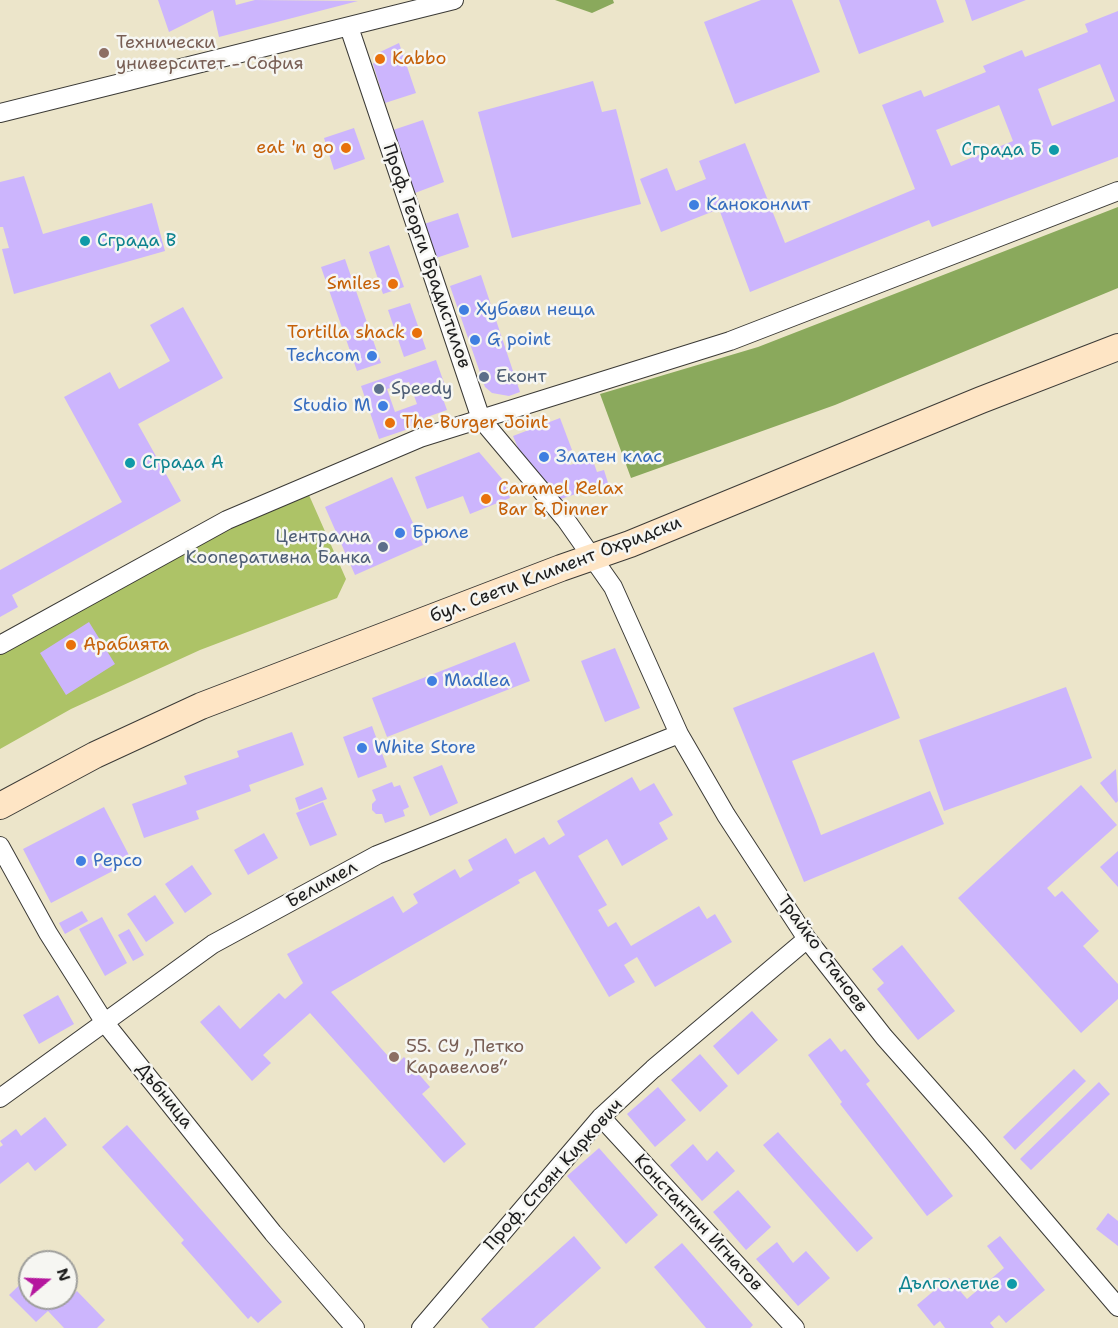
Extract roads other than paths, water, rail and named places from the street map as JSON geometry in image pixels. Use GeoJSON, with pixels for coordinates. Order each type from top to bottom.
{"type":"FeatureCollection","features":[{"type":"Feature","properties":{"kind":"main road","name":"бул. Свети Климент Охридски"},"geometry":{"type":"LineString","coordinates":[[0,806],[95,755],[201,706],[737,501],[981,400],[1118,347]]}},
{"type":"Feature","properties":{"kind":"street"},"geometry":{"type":"LineString","coordinates":[[0,113],[454,0]]}},
{"type":"Feature","properties":{"kind":"street","name":"Проф. Георги Брадистилов"},"geometry":{"type":"LineString","coordinates":[[349,27],[481,419],[566,520],[592,557]]}},
{"type":"Feature","properties":{"kind":"street"},"geometry":{"type":"LineString","coordinates":[[0,645],[227,520],[420,438],[730,341],[1118,191]]}},
{"type":"Feature","properties":{"kind":"street","name":"Трайко Станоев"},"geometry":{"type":"LineString","coordinates":[[592,557],[613,587],[679,734],[726,815],[807,939],[884,1037],[1118,1307]]}},
{"type":"Feature","properties":{"kind":"street","name":"Белимел"},"geometry":{"type":"LineString","coordinates":[[0,1098],[213,944],[377,855],[679,734]]}},
{"type":"Feature","properties":{"kind":"street","name":"Дъбница"},"geometry":{"type":"LineString","coordinates":[[0,846],[48,933],[105,1023],[273,1233],[355,1328]]}},
{"type":"Feature","properties":{"kind":"street","name":"Проф. Стоян Киркович"},"geometry":{"type":"LineString","coordinates":[[421,1328],[600,1117],[807,939]]}},
{"type":"Feature","properties":{"kind":"street","name":"Константин Игнатов"},"geometry":{"type":"LineString","coordinates":[[600,1117],[795,1328]]}},
{"type":"Feature","properties":{"kind":"place","name":"Технически университет - София"},"geometry":{"type":"Point","coordinates":[104,53]}},
{"type":"Feature","properties":{"kind":"place","name":"Kabbo"},"geometry":{"type":"Point","coordinates":[380,59]}},
{"type":"Feature","properties":{"kind":"place","name":"eat 'n go"},"geometry":{"type":"Point","coordinates":[346,148]}},
{"type":"Feature","properties":{"kind":"place","name":"Сграда Б"},"geometry":{"type":"Point","coordinates":[1054,150]}},
{"type":"Feature","properties":{"kind":"place","name":"Каноконлит"},"geometry":{"type":"Point","coordinates":[694,205]}},
{"type":"Feature","properties":{"kind":"place","name":"Сграда В"},"geometry":{"type":"Point","coordinates":[85,241]}},
{"type":"Feature","properties":{"kind":"place","name":"Smiles"},"geometry":{"type":"Point","coordinates":[393,284]}},
{"type":"Feature","properties":{"kind":"place","name":"Хубави неща"},"geometry":{"type":"Point","coordinates":[464,310]}},
{"type":"Feature","properties":{"kind":"place","name":"Tortilla shack"},"geometry":{"type":"Point","coordinates":[417,333]}},
{"type":"Feature","properties":{"kind":"place","name":"G point"},"geometry":{"type":"Point","coordinates":[475,340]}},
{"type":"Feature","properties":{"kind":"place","name":"Techcom"},"geometry":{"type":"Point","coordinates":[372,356]}},
{"type":"Feature","properties":{"kind":"place","name":"Еконт"},"geometry":{"type":"Point","coordinates":[484,377]}},
{"type":"Feature","properties":{"kind":"place","name":"Speedy"},"geometry":{"type":"Point","coordinates":[379,389]}},
{"type":"Feature","properties":{"kind":"place","name":"Studio M"},"geometry":{"type":"Point","coordinates":[383,406]}},
{"type":"Feature","properties":{"kind":"place","name":"The Burger Joint"},"geometry":{"type":"Point","coordinates":[390,423]}},
{"type":"Feature","properties":{"kind":"place","name":"Златен клас"},"geometry":{"type":"Point","coordinates":[544,457]}},
{"type":"Feature","properties":{"kind":"place","name":"Сграда А"},"geometry":{"type":"Point","coordinates":[130,463]}},
{"type":"Feature","properties":{"kind":"place","name":"Caramel Relax Bar & Dinner"},"geometry":{"type":"Point","coordinates":[486,499]}},
{"type":"Feature","properties":{"kind":"place","name":"Брюле"},"geometry":{"type":"Point","coordinates":[400,533]}},
{"type":"Feature","properties":{"kind":"place","name":"Централна Кооперативна Банка"},"geometry":{"type":"Point","coordinates":[383,547]}},
{"type":"Feature","properties":{"kind":"place","name":"Арабията"},"geometry":{"type":"Point","coordinates":[71,645]}},
{"type":"Feature","properties":{"kind":"place","name":"Madlea"},"geometry":{"type":"Point","coordinates":[432,681]}},
{"type":"Feature","properties":{"kind":"place","name":"White Store"},"geometry":{"type":"Point","coordinates":[362,748]}},
{"type":"Feature","properties":{"kind":"place","name":"Pepco"},"geometry":{"type":"Point","coordinates":[81,861]}},
{"type":"Feature","properties":{"kind":"place","name":"55. СУ „Петко Каравелов“"},"geometry":{"type":"Point","coordinates":[394,1057]}},
{"type":"Feature","properties":{"kind":"place","name":"Дълголетие"},"geometry":{"type":"Point","coordinates":[1012,1284]}}]}
